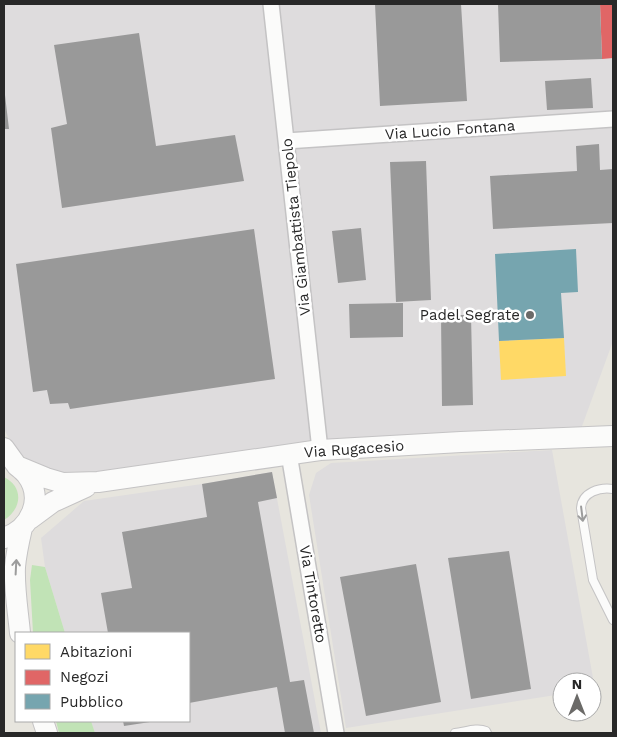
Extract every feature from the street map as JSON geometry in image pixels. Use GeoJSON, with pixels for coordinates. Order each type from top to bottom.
{"type":"FeatureCollection","features":[{"type":"Feature","properties":{"kind":"main road","name":"Via Rugacesio"},"geometry":{"type":"LineString","coordinates":[[10,463],[62,483],[98,482],[320,450],[613,436]]}},
{"type":"Feature","properties":{"kind":"main road"},"geometry":{"type":"LineString","coordinates":[[4,448],[10,463],[26,474],[32,484],[34,496],[34,508],[26,523],[15,569],[19,632]]}},
{"type":"Feature","properties":{"kind":"main road","name":"Via Rugacesio"},"geometry":{"type":"LineString","coordinates":[[4,538],[12,535],[52,502],[98,482]]}},
{"type":"Feature","properties":{"kind":"main road"},"geometry":{"type":"LineString","coordinates":[[4,595],[19,632]]}},
{"type":"Feature","properties":{"kind":"street","name":"Via Giambattista Tiepolo"},"geometry":{"type":"LineString","coordinates":[[271,4],[320,450]]}},
{"type":"Feature","properties":{"kind":"street","name":"Via Lucio Fontana"},"geometry":{"type":"LineString","coordinates":[[286,141],[613,119]]}},
{"type":"Feature","properties":{"kind":"street","name":"Via Tintoretto"},"geometry":{"type":"LineString","coordinates":[[289,454],[336,733]]}},
{"type":"Feature","properties":{"kind":"lane"},"geometry":{"type":"LineString","coordinates":[[613,489],[605,488],[592,491],[581,502],[593,580],[613,620]]}},
{"type":"Feature","properties":{"kind":"lane"},"geometry":{"type":"LineString","coordinates":[[454,733],[478,729],[484,729],[487,733]]}},
{"type":"Feature","properties":{"kind":"shaded area"},"geometry":{"type":"Polygon","coordinates":[[[4,4],[613,4],[613,341],[581,429],[101,474],[63,473],[42,468],[27,459],[14,448],[4,429],[4,4]]]}},
{"type":"Feature","properties":{"kind":"shaded area"},"geometry":{"type":"Polygon","coordinates":[[[552,450],[592,672],[552,672],[552,696],[346,728],[309,495],[316,473],[331,463],[552,450]]]}},
{"type":"Feature","properties":{"kind":"shaded area"},"geometry":{"type":"Polygon","coordinates":[[[272,472],[321,733],[95,733],[91,722],[190,722],[190,632],[65,632],[45,567],[41,538],[84,501],[272,472]]]}},
{"type":"Feature","properties":{"kind":"green space"},"geometry":{"type":"Polygon","coordinates":[[[4,477],[15,486],[18,498],[14,510],[4,520],[4,477]]]}},
{"type":"Feature","properties":{"kind":"green space"},"geometry":{"type":"Polygon","coordinates":[[[32,565],[45,567],[65,632],[33,632],[30,580],[32,565]]]}},
{"type":"Feature","properties":{"kind":"green space"},"geometry":{"type":"Polygon","coordinates":[[[56,722],[91,722],[95,733],[59,733],[56,722]]]}},
{"type":"Feature","properties":{"kind":"building: Abitazioni"},"geometry":{"type":"Polygon","coordinates":[[[564,338],[566,376],[501,380],[499,341],[564,338]]]}},
{"type":"Feature","properties":{"kind":"building: Negozi"},"geometry":{"type":"Polygon","coordinates":[[[600,4],[613,4],[613,58],[602,59],[600,4]]]}},
{"type":"Feature","properties":{"kind":"building: Pubblico","name":"Padel Segrate"},"geometry":{"type":"Polygon","coordinates":[[[576,249],[578,292],[561,293],[564,338],[499,341],[495,254],[576,249]]]}},
{"type":"Feature","properties":{"kind":"building: Industria"},"geometry":{"type":"Polygon","coordinates":[[[375,4],[461,4],[467,101],[380,106],[375,4]]]}},
{"type":"Feature","properties":{"kind":"building: Industria"},"geometry":{"type":"Polygon","coordinates":[[[498,4],[600,4],[602,59],[500,62],[498,4]]]}},
{"type":"Feature","properties":{"kind":"building: Industria"},"geometry":{"type":"Polygon","coordinates":[[[139,33],[156,146],[235,135],[244,181],[62,208],[51,128],[67,124],[54,45],[139,33]]]}},
{"type":"Feature","properties":{"kind":"building: Industria"},"geometry":{"type":"Polygon","coordinates":[[[591,78],[593,108],[547,110],[545,81],[591,78]]]}},
{"type":"Feature","properties":{"kind":"building: Industria"},"geometry":{"type":"Polygon","coordinates":[[[5,95],[9,129],[4,129],[5,95]]]}},
{"type":"Feature","properties":{"kind":"building: Industria"},"geometry":{"type":"Polygon","coordinates":[[[599,144],[600,170],[613,169],[613,223],[493,229],[490,176],[577,171],[576,146],[599,144]]]}},
{"type":"Feature","properties":{"kind":"building: Industria"},"geometry":{"type":"Polygon","coordinates":[[[426,161],[431,300],[396,302],[390,162],[426,161]]]}},
{"type":"Feature","properties":{"kind":"building: Industria"},"geometry":{"type":"Polygon","coordinates":[[[361,228],[366,280],[338,283],[332,231],[361,228]]]}},
{"type":"Feature","properties":{"kind":"building: Industria"},"geometry":{"type":"Polygon","coordinates":[[[254,229],[275,379],[70,409],[68,403],[50,404],[47,390],[33,392],[16,264],[254,229]]]}},
{"type":"Feature","properties":{"kind":"building: Industria"},"geometry":{"type":"Polygon","coordinates":[[[403,303],[403,337],[350,338],[349,304],[403,303]]]}},
{"type":"Feature","properties":{"kind":"building: Industria"},"geometry":{"type":"Polygon","coordinates":[[[441,315],[471,315],[473,405],[442,406],[441,315]]]}},
{"type":"Feature","properties":{"kind":"building: Industria"},"geometry":{"type":"Polygon","coordinates":[[[272,472],[277,498],[258,502],[290,682],[304,680],[314,733],[285,733],[277,687],[190,703],[190,632],[108,632],[101,593],[132,588],[122,532],[207,517],[202,484],[272,472]]]}},
{"type":"Feature","properties":{"kind":"building: Industria"},"geometry":{"type":"Polygon","coordinates":[[[509,551],[531,689],[471,699],[448,558],[509,551]]]}},
{"type":"Feature","properties":{"kind":"building: Industria"},"geometry":{"type":"Polygon","coordinates":[[[416,564],[441,702],[366,716],[340,577],[416,564]]]}},
{"type":"Feature","properties":{"kind":"building: Industria"},"geometry":{"type":"Polygon","coordinates":[[[123,722],[150,722],[124,726],[123,722]]]}},
{"type":"Feature","properties":{"kind":"place","name":"Padel Segrate"},"geometry":{"type":"Point","coordinates":[530,315]}}]}
